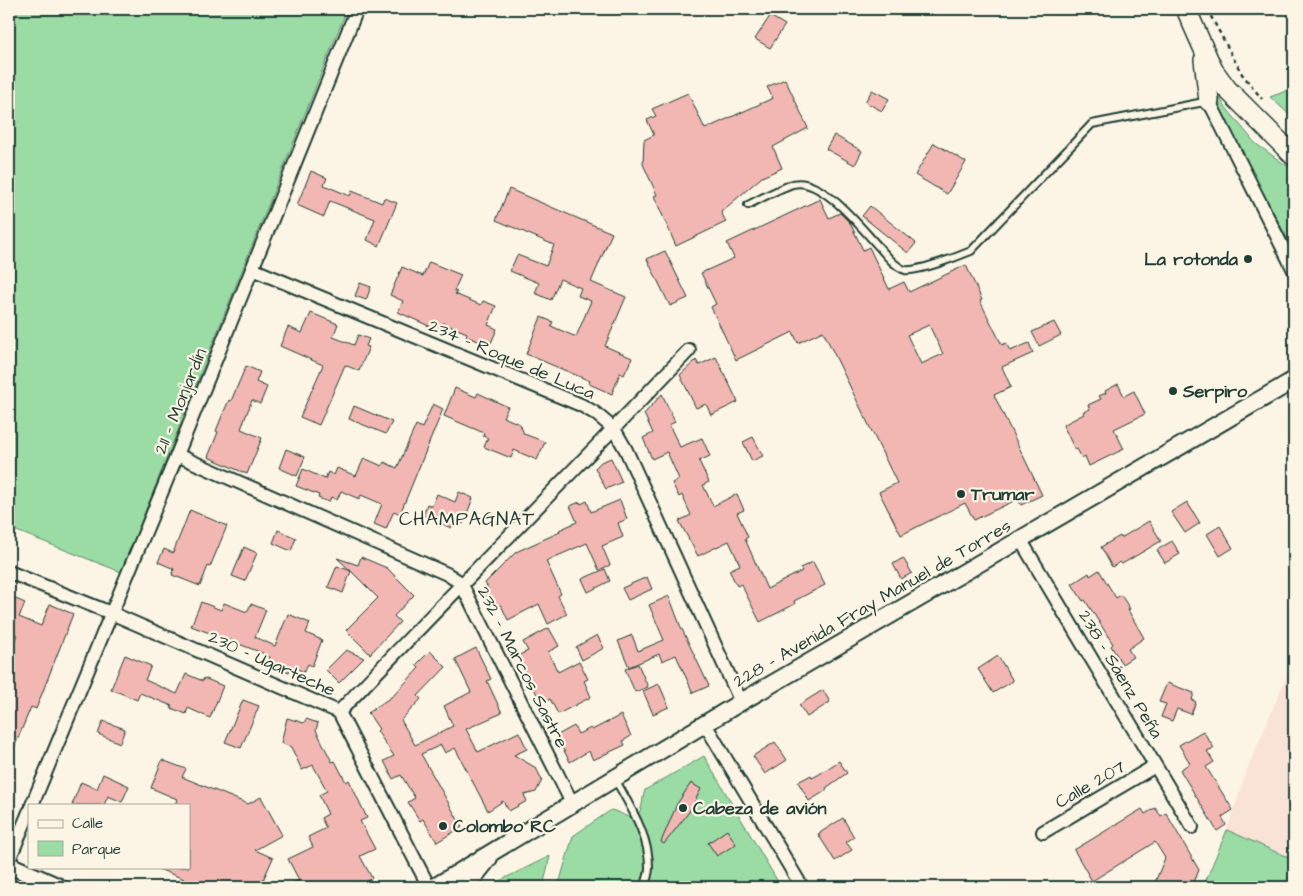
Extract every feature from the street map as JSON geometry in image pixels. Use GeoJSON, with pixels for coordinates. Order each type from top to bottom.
{"type":"FeatureCollection","features":[{"type":"Feature","properties":{"kind":"main road"},"geometry":{"type":"LineString","coordinates":[[1186,9],[1213,70],[1227,89],[1294,156]]}},
{"type":"Feature","properties":{"kind":"main road"},"geometry":{"type":"LineString","coordinates":[[1202,47],[1209,101]]}},
{"type":"Feature","properties":{"kind":"main road","name":"228 - Avenida Fray Manuel de Torres"},"geometry":{"type":"LineString","coordinates":[[434,887],[741,702],[1294,380]]}},
{"type":"Feature","properties":{"kind":"main road","name":"228 - Avenida Fray Manuel de Torres"},"geometry":{"type":"LineString","coordinates":[[466,887],[498,848]]}},
{"type":"Feature","properties":{"kind":"main road"},"geometry":{"type":"LineString","coordinates":[[9,864],[59,887]]}},
{"type":"Feature","properties":{"kind":"street","name":"211 - Monjardín"},"geometry":{"type":"LineString","coordinates":[[32,804],[177,455],[357,9]]}},
{"type":"Feature","properties":{"kind":"street"},"geometry":{"type":"LineString","coordinates":[[1209,101],[1294,270]]}},
{"type":"Feature","properties":{"kind":"street","name":"234 - Roque de Luca"},"geometry":{"type":"LineString","coordinates":[[252,269],[581,405],[595,413],[614,429],[626,450],[741,702]]}},
{"type":"Feature","properties":{"kind":"street"},"geometry":{"type":"LineString","coordinates":[[339,712],[461,583],[614,429],[689,350]]}},
{"type":"Feature","properties":{"kind":"street","name":"232 - Marcos Sastre"},"geometry":{"type":"LineString","coordinates":[[177,455],[447,574],[461,583],[572,803]]}},
{"type":"Feature","properties":{"kind":"street","name":"238 - Sáenz Peña"},"geometry":{"type":"LineString","coordinates":[[1020,539],[1192,827]]}},
{"type":"Feature","properties":{"kind":"street","name":"230 - Ugarteche"},"geometry":{"type":"LineString","coordinates":[[9,572],[111,613],[339,712],[434,887]]}},
{"type":"Feature","properties":{"kind":"street"},"geometry":{"type":"LineString","coordinates":[[705,724],[802,887]]}},
{"type":"Feature","properties":{"kind":"street","name":"Calle 207"},"geometry":{"type":"LineString","coordinates":[[1042,832],[1155,766]]}},
{"type":"Feature","properties":{"kind":"street"},"geometry":{"type":"LineString","coordinates":[[9,860],[28,814]]}},
{"type":"Feature","properties":{"kind":"lane"},"geometry":{"type":"LineString","coordinates":[[748,205],[794,183],[809,184],[842,206],[892,261],[905,270],[922,267],[971,251],[1092,124],[1209,101]]}},
{"type":"Feature","properties":{"kind":"lane"},"geometry":{"type":"LineString","coordinates":[[614,778],[636,817],[646,845],[649,867],[645,887]]}},
{"type":"Feature","properties":{"kind":"path"},"geometry":{"type":"LineString","coordinates":[[1207,9],[1242,74],[1265,102]]}},
{"type":"Feature","properties":{"kind":"shaded area"},"geometry":{"type":"Polygon","coordinates":[[[1294,659],[1294,860],[1227,830],[1247,770],[1294,659]]]}},
{"type":"Feature","properties":{"kind":"green space"},"geometry":{"type":"Polygon","coordinates":[[[9,9],[347,9],[121,572],[9,528],[9,9]]]}},
{"type":"Feature","properties":{"kind":"green space"},"geometry":{"type":"Polygon","coordinates":[[[1294,88],[1294,119],[1270,97],[1294,88]]]}},
{"type":"Feature","properties":{"kind":"green space"},"geometry":{"type":"Polygon","coordinates":[[[1213,96],[1220,98],[1255,143],[1294,171],[1294,252],[1213,96]]]}},
{"type":"Feature","properties":{"kind":"green space"},"geometry":{"type":"Polygon","coordinates":[[[704,756],[781,887],[558,887],[573,836],[611,810],[629,817],[636,817],[641,807],[645,790],[704,756]]]}},
{"type":"Feature","properties":{"kind":"green space"},"geometry":{"type":"Polygon","coordinates":[[[1227,830],[1294,860],[1294,887],[1203,887],[1227,830]]]}},
{"type":"Feature","properties":{"kind":"green space"},"geometry":{"type":"Polygon","coordinates":[[[550,856],[543,887],[491,887],[497,882],[550,856]]]}},
{"type":"Feature","properties":{"kind":"building"},"geometry":{"type":"Polygon","coordinates":[[[770,16],[785,25],[770,48],[755,39],[770,16]]]}},
{"type":"Feature","properties":{"kind":"building"},"geometry":{"type":"Polygon","coordinates":[[[785,79],[808,128],[773,147],[782,168],[762,177],[721,212],[726,222],[676,246],[654,196],[657,195],[643,164],[644,140],[654,135],[647,120],[656,116],[652,109],[688,93],[705,129],[773,98],[767,87],[785,79]]]}},
{"type":"Feature","properties":{"kind":"building"},"geometry":{"type":"Polygon","coordinates":[[[872,90],[889,99],[882,111],[865,102],[872,90]]]}},
{"type":"Feature","properties":{"kind":"building"},"geometry":{"type":"Polygon","coordinates":[[[834,135],[862,151],[855,165],[826,149],[834,135]]]}},
{"type":"Feature","properties":{"kind":"building"},"geometry":{"type":"Polygon","coordinates":[[[934,143],[966,162],[947,194],[915,175],[934,143]]]}},
{"type":"Feature","properties":{"kind":"building"},"geometry":{"type":"Polygon","coordinates":[[[311,171],[327,178],[324,185],[350,196],[352,191],[382,203],[384,198],[397,203],[379,246],[367,240],[375,219],[330,201],[324,217],[297,205],[311,171]]]}},
{"type":"Feature","properties":{"kind":"building"},"geometry":{"type":"Polygon","coordinates":[[[509,189],[612,233],[591,282],[626,297],[605,346],[632,358],[624,375],[620,373],[612,394],[589,384],[590,381],[526,354],[541,317],[553,322],[551,326],[576,337],[591,301],[578,296],[581,288],[560,279],[551,300],[535,293],[539,283],[510,271],[517,255],[546,266],[554,245],[496,220],[509,189]]]}},
{"type":"Feature","properties":{"kind":"building"},"geometry":{"type":"Polygon","coordinates":[[[820,199],[829,218],[840,213],[850,223],[863,250],[869,247],[889,289],[904,282],[909,292],[966,265],[982,300],[980,301],[1002,345],[1006,343],[1010,351],[1029,343],[1033,353],[1002,367],[1011,387],[994,395],[1042,495],[1021,505],[1018,499],[974,520],[965,503],[901,535],[879,492],[897,483],[823,331],[798,343],[793,332],[736,360],[711,307],[716,304],[701,273],[734,258],[727,243],[820,199]],[[929,325],[907,335],[921,364],[943,354],[929,325]]]}},
{"type":"Feature","properties":{"kind":"building"},"geometry":{"type":"Polygon","coordinates":[[[870,206],[916,243],[908,253],[862,216],[870,206]]]}},
{"type":"Feature","properties":{"kind":"building"},"geometry":{"type":"Polygon","coordinates":[[[665,251],[688,298],[670,306],[647,259],[665,251]]]}},
{"type":"Feature","properties":{"kind":"building"},"geometry":{"type":"Polygon","coordinates":[[[429,262],[461,275],[454,291],[457,292],[455,294],[481,305],[483,301],[496,306],[488,325],[497,329],[491,343],[484,340],[483,343],[466,336],[467,333],[443,323],[440,331],[398,312],[403,301],[390,295],[402,267],[423,276],[429,262]]]}},
{"type":"Feature","properties":{"kind":"building"},"geometry":{"type":"Polygon","coordinates":[[[360,283],[371,287],[366,300],[355,296],[360,283]]]}},
{"type":"Feature","properties":{"kind":"building"},"geometry":{"type":"Polygon","coordinates":[[[311,313],[338,324],[333,337],[354,345],[358,335],[369,339],[366,346],[369,347],[359,371],[345,365],[319,425],[300,417],[323,365],[280,346],[288,327],[302,333],[311,313]]]}},
{"type":"Feature","properties":{"kind":"building"},"geometry":{"type":"Polygon","coordinates":[[[1054,322],[1061,335],[1039,346],[1032,332],[1054,322]]]}},
{"type":"Feature","properties":{"kind":"building"},"geometry":{"type":"Polygon","coordinates":[[[716,357],[738,402],[711,415],[706,404],[696,408],[680,375],[696,360],[699,365],[716,357]]]}},
{"type":"Feature","properties":{"kind":"building"},"geometry":{"type":"Polygon","coordinates":[[[246,366],[260,372],[256,382],[267,387],[260,404],[252,400],[241,429],[262,438],[247,474],[208,457],[222,416],[229,400],[231,401],[246,366]]]}},
{"type":"Feature","properties":{"kind":"building"},"geometry":{"type":"Polygon","coordinates":[[[1118,384],[1124,396],[1134,391],[1145,414],[1114,429],[1124,449],[1089,466],[1085,456],[1082,458],[1077,449],[1075,450],[1063,425],[1084,414],[1083,412],[1090,409],[1088,405],[1101,399],[1099,396],[1118,384]]]}},
{"type":"Feature","properties":{"kind":"building"},"geometry":{"type":"Polygon","coordinates":[[[455,388],[476,397],[478,393],[508,407],[503,417],[520,424],[524,434],[545,442],[537,460],[514,450],[511,458],[484,447],[488,438],[483,436],[484,433],[444,416],[455,388]]]}},
{"type":"Feature","properties":{"kind":"building"},"geometry":{"type":"Polygon","coordinates":[[[662,394],[675,422],[669,425],[680,447],[702,438],[710,456],[699,461],[709,482],[703,485],[713,506],[737,494],[744,510],[737,513],[748,537],[745,539],[767,589],[802,571],[800,568],[813,562],[825,585],[794,601],[795,604],[760,622],[741,584],[737,586],[729,570],[740,565],[729,541],[698,556],[679,521],[691,515],[682,495],[679,497],[672,483],[679,479],[667,452],[652,459],[643,438],[653,433],[644,414],[662,394]]]}},
{"type":"Feature","properties":{"kind":"building"},"geometry":{"type":"Polygon","coordinates":[[[433,404],[443,409],[400,514],[394,511],[386,529],[374,524],[382,504],[361,495],[359,499],[341,491],[337,500],[331,497],[329,502],[318,498],[319,495],[296,486],[303,469],[325,479],[328,472],[334,475],[337,468],[356,476],[364,458],[382,466],[384,462],[397,468],[416,425],[422,428],[433,404]]]}},
{"type":"Feature","properties":{"kind":"building"},"geometry":{"type":"Polygon","coordinates":[[[354,406],[392,422],[386,434],[349,419],[354,406]]]}},
{"type":"Feature","properties":{"kind":"building"},"geometry":{"type":"Polygon","coordinates":[[[753,437],[763,456],[752,461],[743,442],[753,437]]]}},
{"type":"Feature","properties":{"kind":"building"},"geometry":{"type":"Polygon","coordinates":[[[286,449],[305,457],[297,476],[279,468],[286,449]]]}},
{"type":"Feature","properties":{"kind":"building"},"geometry":{"type":"Polygon","coordinates":[[[611,458],[622,482],[606,489],[595,468],[601,462],[611,458]]]}},
{"type":"Feature","properties":{"kind":"building"},"geometry":{"type":"Polygon","coordinates":[[[459,492],[473,498],[463,524],[454,521],[451,528],[423,515],[427,504],[432,506],[437,494],[455,502],[459,492]]]}},
{"type":"Feature","properties":{"kind":"building"},"geometry":{"type":"Polygon","coordinates":[[[620,500],[627,519],[618,523],[623,537],[602,546],[610,565],[599,570],[587,543],[546,561],[561,594],[558,596],[567,614],[548,624],[539,604],[508,620],[501,605],[492,610],[484,594],[489,590],[485,583],[516,552],[577,522],[570,506],[587,501],[591,512],[620,500]]]}},
{"type":"Feature","properties":{"kind":"building"},"geometry":{"type":"Polygon","coordinates":[[[1187,502],[1200,523],[1185,533],[1171,512],[1187,502]]]}},
{"type":"Feature","properties":{"kind":"building"},"geometry":{"type":"Polygon","coordinates":[[[190,510],[227,526],[200,586],[172,575],[174,569],[158,562],[164,549],[173,553],[190,510]]]}},
{"type":"Feature","properties":{"kind":"building"},"geometry":{"type":"Polygon","coordinates":[[[1149,521],[1161,541],[1122,564],[1120,562],[1112,567],[1101,547],[1120,536],[1121,538],[1149,521]]]}},
{"type":"Feature","properties":{"kind":"building"},"geometry":{"type":"Polygon","coordinates":[[[1220,526],[1233,548],[1220,556],[1207,534],[1220,526]]]}},
{"type":"Feature","properties":{"kind":"building"},"geometry":{"type":"Polygon","coordinates":[[[278,530],[296,538],[291,551],[273,543],[278,530]]]}},
{"type":"Feature","properties":{"kind":"building"},"geometry":{"type":"Polygon","coordinates":[[[1172,541],[1180,554],[1165,563],[1157,550],[1172,541]]]}},
{"type":"Feature","properties":{"kind":"building"},"geometry":{"type":"Polygon","coordinates":[[[244,547],[257,553],[245,581],[232,576],[244,547]]]}},
{"type":"Feature","properties":{"kind":"building"},"geometry":{"type":"Polygon","coordinates":[[[361,557],[387,568],[414,595],[394,616],[400,622],[370,654],[346,630],[378,598],[337,558],[358,565],[361,557]]]}},
{"type":"Feature","properties":{"kind":"building"},"geometry":{"type":"Polygon","coordinates":[[[903,558],[912,573],[901,579],[893,564],[903,558]]]}},
{"type":"Feature","properties":{"kind":"building"},"geometry":{"type":"Polygon","coordinates":[[[337,566],[351,571],[343,593],[328,587],[337,566]]]}},
{"type":"Feature","properties":{"kind":"building"},"geometry":{"type":"Polygon","coordinates":[[[605,569],[610,581],[588,592],[582,579],[605,569]]]}},
{"type":"Feature","properties":{"kind":"building"},"geometry":{"type":"Polygon","coordinates":[[[1099,570],[1116,598],[1121,595],[1144,638],[1128,649],[1133,657],[1122,664],[1111,646],[1113,644],[1085,600],[1083,601],[1072,584],[1089,573],[1090,576],[1099,570]]]}},
{"type":"Feature","properties":{"kind":"building"},"geometry":{"type":"Polygon","coordinates":[[[647,577],[652,589],[628,600],[622,588],[647,577]]]}},
{"type":"Feature","properties":{"kind":"building"},"geometry":{"type":"Polygon","coordinates":[[[9,596],[25,603],[19,617],[41,626],[50,604],[73,614],[36,709],[31,707],[9,760],[9,654],[17,635],[12,632],[9,640],[9,596]]]}},
{"type":"Feature","properties":{"kind":"building"},"geometry":{"type":"Polygon","coordinates":[[[669,596],[680,625],[709,686],[693,693],[676,655],[662,661],[659,654],[629,667],[618,641],[632,635],[638,651],[664,640],[649,605],[669,596]]]}},
{"type":"Feature","properties":{"kind":"building"},"geometry":{"type":"Polygon","coordinates":[[[201,602],[221,610],[224,603],[247,612],[251,604],[266,610],[255,637],[275,646],[288,614],[310,623],[306,633],[322,640],[312,666],[308,664],[304,672],[291,666],[289,672],[268,663],[270,657],[260,652],[191,626],[201,602]]]}},
{"type":"Feature","properties":{"kind":"building"},"geometry":{"type":"Polygon","coordinates":[[[549,628],[559,646],[548,652],[558,672],[579,661],[588,679],[584,681],[591,697],[558,714],[550,699],[542,704],[517,656],[528,651],[523,642],[549,628]]]}},
{"type":"Feature","properties":{"kind":"building"},"geometry":{"type":"Polygon","coordinates":[[[597,635],[604,648],[582,660],[576,647],[597,635]]]}},
{"type":"Feature","properties":{"kind":"building"},"geometry":{"type":"Polygon","coordinates":[[[476,648],[491,679],[487,681],[502,713],[466,729],[478,752],[519,732],[527,749],[514,755],[536,768],[542,780],[536,792],[524,795],[527,801],[509,811],[503,801],[488,811],[455,748],[445,753],[441,745],[421,754],[462,827],[437,842],[423,819],[420,821],[408,802],[415,798],[401,775],[393,779],[384,761],[394,756],[377,731],[379,729],[368,713],[394,695],[419,668],[416,665],[430,651],[446,667],[418,696],[421,699],[401,720],[415,745],[453,726],[444,706],[471,692],[455,659],[476,648]]]}},
{"type":"Feature","properties":{"kind":"building"},"geometry":{"type":"Polygon","coordinates":[[[346,650],[364,658],[339,683],[326,670],[346,650]]]}},
{"type":"Feature","properties":{"kind":"building"},"geometry":{"type":"Polygon","coordinates":[[[125,655],[151,666],[145,680],[177,694],[186,674],[203,681],[204,678],[223,686],[210,718],[188,708],[186,714],[140,693],[137,700],[111,689],[125,655]]]}},
{"type":"Feature","properties":{"kind":"building"},"geometry":{"type":"Polygon","coordinates":[[[998,656],[1013,681],[993,693],[978,669],[998,656]]]}},
{"type":"Feature","properties":{"kind":"building"},"geometry":{"type":"Polygon","coordinates":[[[638,664],[648,687],[635,692],[625,669],[638,664]]]}},
{"type":"Feature","properties":{"kind":"building"},"geometry":{"type":"Polygon","coordinates":[[[1167,683],[1194,693],[1192,700],[1196,702],[1191,714],[1177,709],[1172,721],[1161,717],[1166,704],[1159,702],[1167,683]]]}},
{"type":"Feature","properties":{"kind":"building"},"geometry":{"type":"Polygon","coordinates":[[[659,684],[669,707],[653,714],[643,691],[659,684]]]}},
{"type":"Feature","properties":{"kind":"building"},"geometry":{"type":"Polygon","coordinates":[[[823,690],[830,702],[807,717],[799,705],[823,690]]]}},
{"type":"Feature","properties":{"kind":"building"},"geometry":{"type":"Polygon","coordinates":[[[243,700],[259,706],[241,748],[225,742],[243,700]]]}},
{"type":"Feature","properties":{"kind":"building"},"geometry":{"type":"Polygon","coordinates":[[[621,715],[631,736],[623,741],[625,745],[593,760],[589,751],[570,762],[556,736],[574,726],[578,734],[591,728],[592,730],[621,715]]]}},
{"type":"Feature","properties":{"kind":"building"},"geometry":{"type":"Polygon","coordinates":[[[287,718],[304,723],[306,719],[318,723],[316,730],[332,762],[335,761],[346,782],[349,780],[367,818],[360,821],[375,849],[360,856],[372,878],[362,884],[360,881],[349,887],[285,887],[299,880],[288,859],[313,847],[308,837],[326,828],[321,818],[328,814],[319,795],[327,791],[313,765],[302,770],[291,747],[281,743],[287,718]]]}},
{"type":"Feature","properties":{"kind":"building"},"geometry":{"type":"Polygon","coordinates":[[[103,721],[125,729],[120,743],[98,734],[103,721]]]}},
{"type":"Feature","properties":{"kind":"building"},"geometry":{"type":"Polygon","coordinates":[[[1203,731],[1214,748],[1207,751],[1214,762],[1206,767],[1233,810],[1222,817],[1226,825],[1217,831],[1180,770],[1190,763],[1179,745],[1203,731]]]}},
{"type":"Feature","properties":{"kind":"building"},"geometry":{"type":"Polygon","coordinates":[[[775,742],[787,760],[765,774],[753,756],[775,742]]]}},
{"type":"Feature","properties":{"kind":"building"},"geometry":{"type":"Polygon","coordinates":[[[162,760],[186,769],[182,777],[248,804],[261,797],[282,835],[255,850],[273,858],[260,887],[180,887],[184,879],[156,868],[190,868],[190,804],[175,804],[177,799],[151,788],[162,760]]]}},
{"type":"Feature","properties":{"kind":"building"},"geometry":{"type":"Polygon","coordinates":[[[839,761],[847,773],[826,788],[827,790],[809,801],[798,782],[811,775],[812,778],[818,775],[839,761]]]}},
{"type":"Feature","properties":{"kind":"building"},"geometry":{"type":"Polygon","coordinates":[[[103,774],[129,786],[122,802],[108,796],[104,804],[72,804],[81,782],[97,789],[103,774]]]}},
{"type":"Feature","properties":{"kind":"building","name":"Cabeza de avión"},"geometry":{"type":"Polygon","coordinates":[[[691,783],[701,789],[689,812],[664,844],[661,842],[677,804],[691,783]]]}},
{"type":"Feature","properties":{"kind":"building"},"geometry":{"type":"Polygon","coordinates":[[[1155,808],[1161,816],[1166,813],[1199,870],[1192,887],[1153,887],[1165,858],[1155,842],[1092,881],[1074,850],[1142,809],[1145,814],[1155,808]]]}},
{"type":"Feature","properties":{"kind":"building"},"geometry":{"type":"Polygon","coordinates":[[[843,818],[854,837],[846,842],[852,850],[835,861],[818,834],[843,818]]]}},
{"type":"Feature","properties":{"kind":"building"},"geometry":{"type":"Polygon","coordinates":[[[727,830],[736,844],[717,856],[708,843],[727,830]]]}},
{"type":"Feature","properties":{"kind":"place","name":"La rotonda"},"geometry":{"type":"Point","coordinates":[1248,259]}},
{"type":"Feature","properties":{"kind":"place","name":"Serpiro"},"geometry":{"type":"Point","coordinates":[1173,391]}},
{"type":"Feature","properties":{"kind":"place","name":"Trumar"},"geometry":{"type":"Point","coordinates":[961,494]}},
{"type":"Feature","properties":{"kind":"place","name":"Cabeza de avión"},"geometry":{"type":"Point","coordinates":[683,808]}},
{"type":"Feature","properties":{"kind":"place","name":"Colombo RC"},"geometry":{"type":"Point","coordinates":[443,826]}},
{"type":"Feature","properties":{"kind":"district","name":"CHAMPAGNAT"},"geometry":{"type":"Point","coordinates":[467,518]}}]}
